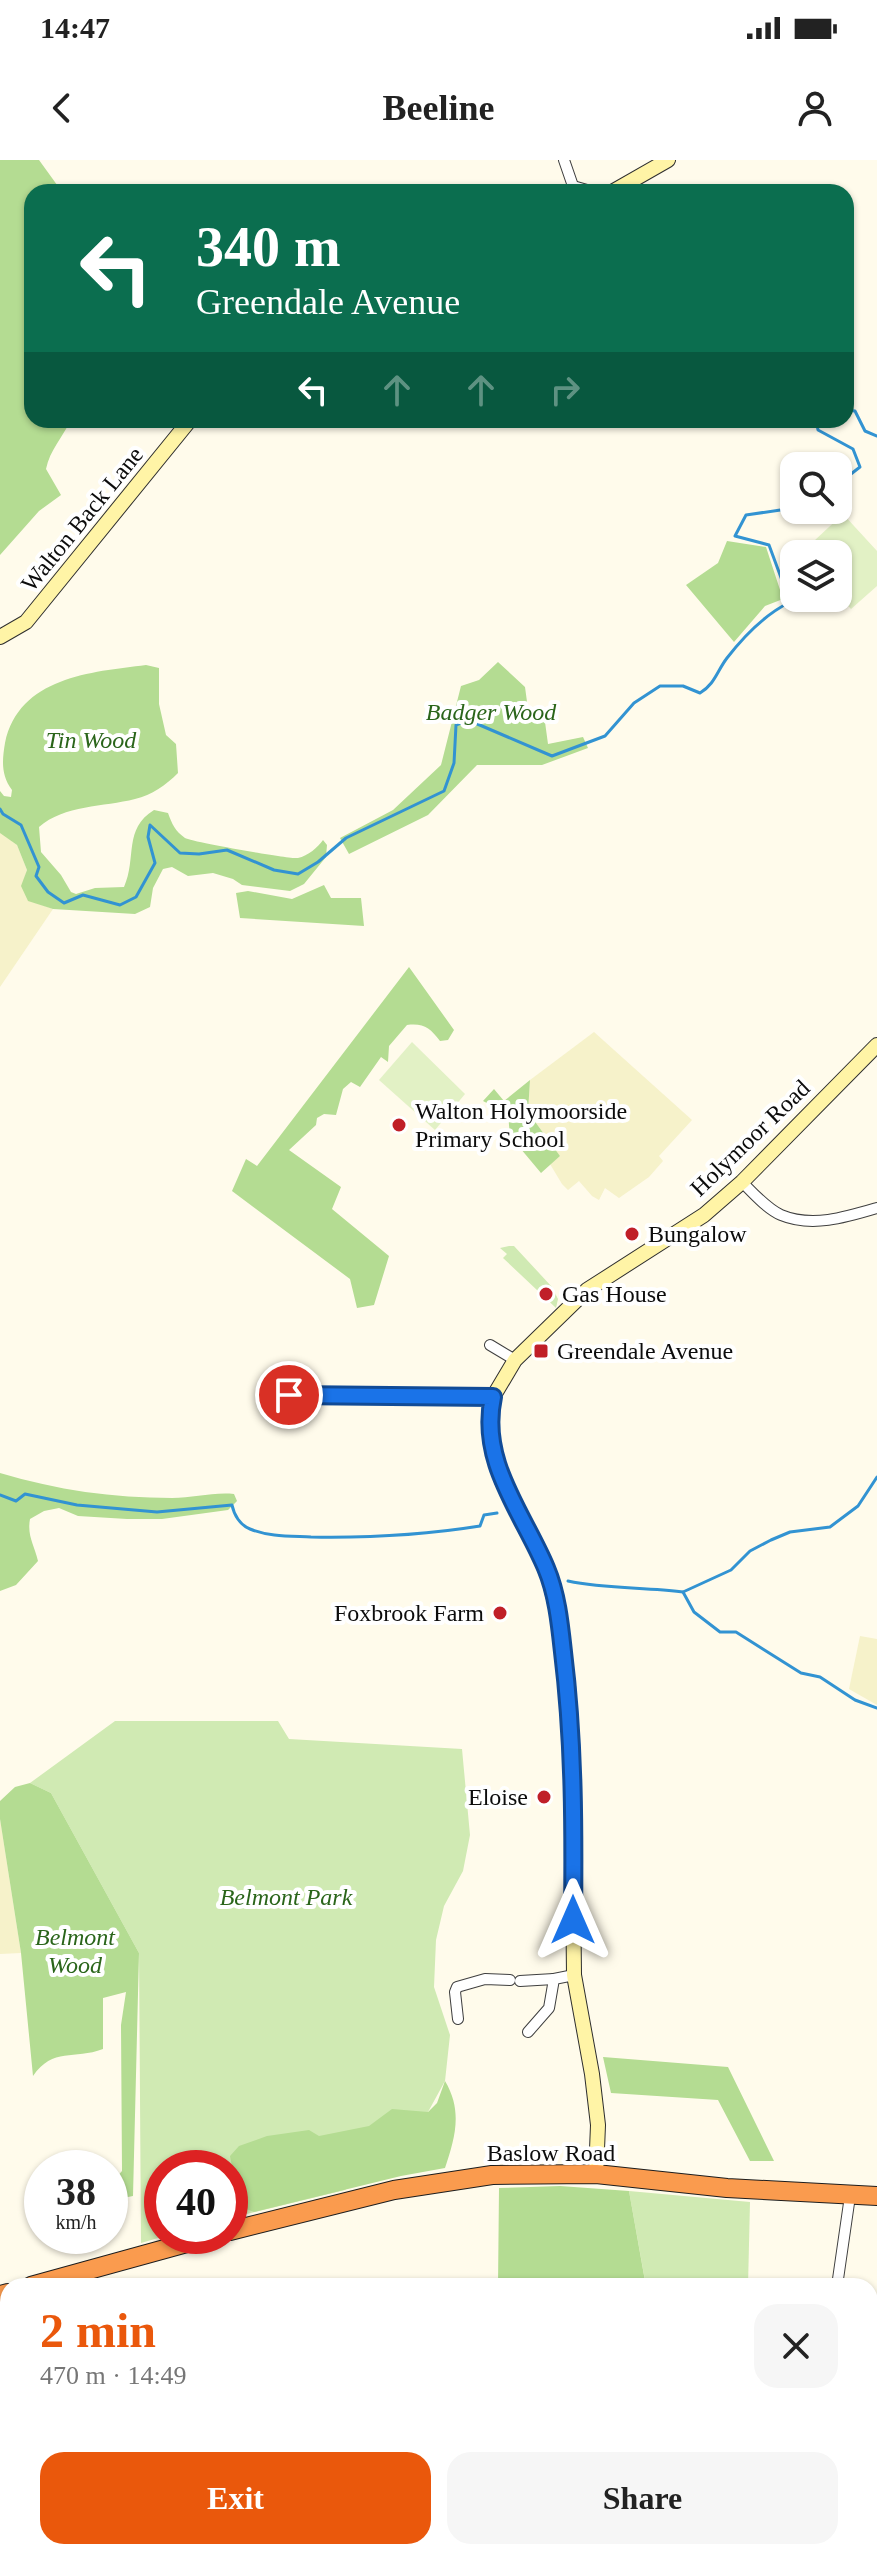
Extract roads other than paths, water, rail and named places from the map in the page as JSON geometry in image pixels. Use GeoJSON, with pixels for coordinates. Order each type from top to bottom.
{"type":"FeatureCollection","features":[{"type":"Feature","properties":{"kind":"highway","name":"Baslow Road"},"geometry":{"type":"LineString","coordinates":[[248,2226],[394,2190],[451,2180],[522,2173],[596,2174],[727,2188],[877,2196]]}},
{"type":"Feature","properties":{"kind":"highway"},"geometry":{"type":"LineString","coordinates":[[59,2278],[144,2253]]}},
{"type":"Feature","properties":{"kind":"street"},"geometry":{"type":"LineString","coordinates":[[564,160],[571,184]]}},
{"type":"Feature","properties":{"kind":"street"},"geometry":{"type":"LineString","coordinates":[[626,184],[668,160]]}},
{"type":"Feature","properties":{"kind":"street","name":"Walton Back Lane"},"geometry":{"type":"LineString","coordinates":[[0,637],[26,622],[184,428]]}},
{"type":"Feature","properties":{"kind":"street","name":"Holymoor Road"},"geometry":{"type":"LineString","coordinates":[[596,2174],[598,2125],[574,1975],[568,1685],[560,1624],[547,1570],[502,1481],[492,1443],[490,1410],[493,1397],[515,1360],[587,1290],[704,1215],[742,1182],[877,1045]]}},
{"type":"Feature","properties":{"kind":"street"},"geometry":{"type":"LineString","coordinates":[[742,1182],[780,1215],[804,1221],[831,1220],[877,1208]]}},
{"type":"Feature","properties":{"kind":"street"},"geometry":{"type":"LineString","coordinates":[[490,1345],[515,1360]]}},
{"type":"Feature","properties":{"kind":"street"},"geometry":{"type":"LineString","coordinates":[[268,1395],[493,1397]]}},
{"type":"Feature","properties":{"kind":"street"},"geometry":{"type":"LineString","coordinates":[[458,2019],[457,1987],[485,1979],[554,1979],[574,1975]]}},
{"type":"Feature","properties":{"kind":"street"},"geometry":{"type":"LineString","coordinates":[[528,2032],[549,2008],[554,1979]]}},
{"type":"Feature","properties":{"kind":"street"},"geometry":{"type":"LineString","coordinates":[[838,2278],[850,2196]]}},
{"type":"Feature","properties":{"kind":"waterway"},"geometry":{"type":"LineString","coordinates":[[854,411],[865,431],[877,436]]}},
{"type":"Feature","properties":{"kind":"waterway"},"geometry":{"type":"LineString","coordinates":[[818,428],[853,449],[860,467],[852,473]]}},
{"type":"Feature","properties":{"kind":"waterway"},"geometry":{"type":"LineString","coordinates":[[0,809],[21,825],[39,867],[36,876],[48,892],[64,903],[83,895],[120,905],[136,897],[155,863],[148,837],[150,825],[180,853],[227,850],[274,870],[298,874],[346,838],[444,791],[454,763],[456,725],[468,720],[552,756],[605,736],[634,703],[660,686],[683,686],[700,693],[748,634],[790,602],[769,545],[735,536],[746,515],[780,510]]}},
{"type":"Feature","properties":{"kind":"waterway"},"geometry":{"type":"LineString","coordinates":[[683,1592],[731,1570],[750,1551],[771,1540],[790,1532],[830,1527],[858,1506],[877,1477]]}},
{"type":"Feature","properties":{"kind":"waterway"},"geometry":{"type":"LineString","coordinates":[[0,1495],[16,1501],[25,1494],[77,1505],[157,1512],[232,1505],[238,1519],[250,1529],[272,1535],[296,1536],[438,1532],[480,1526],[484,1515],[497,1513]]}},
{"type":"Feature","properties":{"kind":"waterway"},"geometry":{"type":"LineString","coordinates":[[568,1581],[683,1592],[694,1612],[720,1632],[736,1632],[801,1673],[820,1677],[855,1700],[877,1708]]}},
{"type":"Feature","properties":{"kind":"place","name":"Walton Holymoorside Primary School"},"geometry":{"type":"Point","coordinates":[399,1125]}},
{"type":"Feature","properties":{"kind":"place","name":"Bungalow"},"geometry":{"type":"Point","coordinates":[632,1234]}},
{"type":"Feature","properties":{"kind":"place","name":"Gas House"},"geometry":{"type":"Point","coordinates":[546,1294]}},
{"type":"Feature","properties":{"kind":"place","name":"Greendale Avenue"},"geometry":{"type":"Point","coordinates":[541,1351]}},
{"type":"Feature","properties":{"kind":"place","name":"Foxbrook Farm"},"geometry":{"type":"Point","coordinates":[500,1613]}},
{"type":"Feature","properties":{"kind":"place","name":"Eloise"},"geometry":{"type":"Point","coordinates":[544,1797]}},
{"type":"Feature","properties":{"kind":"park label","name":"Badger Wood"},"geometry":{"type":"Point","coordinates":[491,712]}},
{"type":"Feature","properties":{"kind":"park label","name":"Tin Wood"},"geometry":{"type":"Point","coordinates":[91,740]}},
{"type":"Feature","properties":{"kind":"park label","name":"Belmont Park"},"geometry":{"type":"Point","coordinates":[286,1897]}},
{"type":"Feature","properties":{"kind":"park label","name":"Belmont Wood"},"geometry":{"type":"Point","coordinates":[75,1951]}}]}
